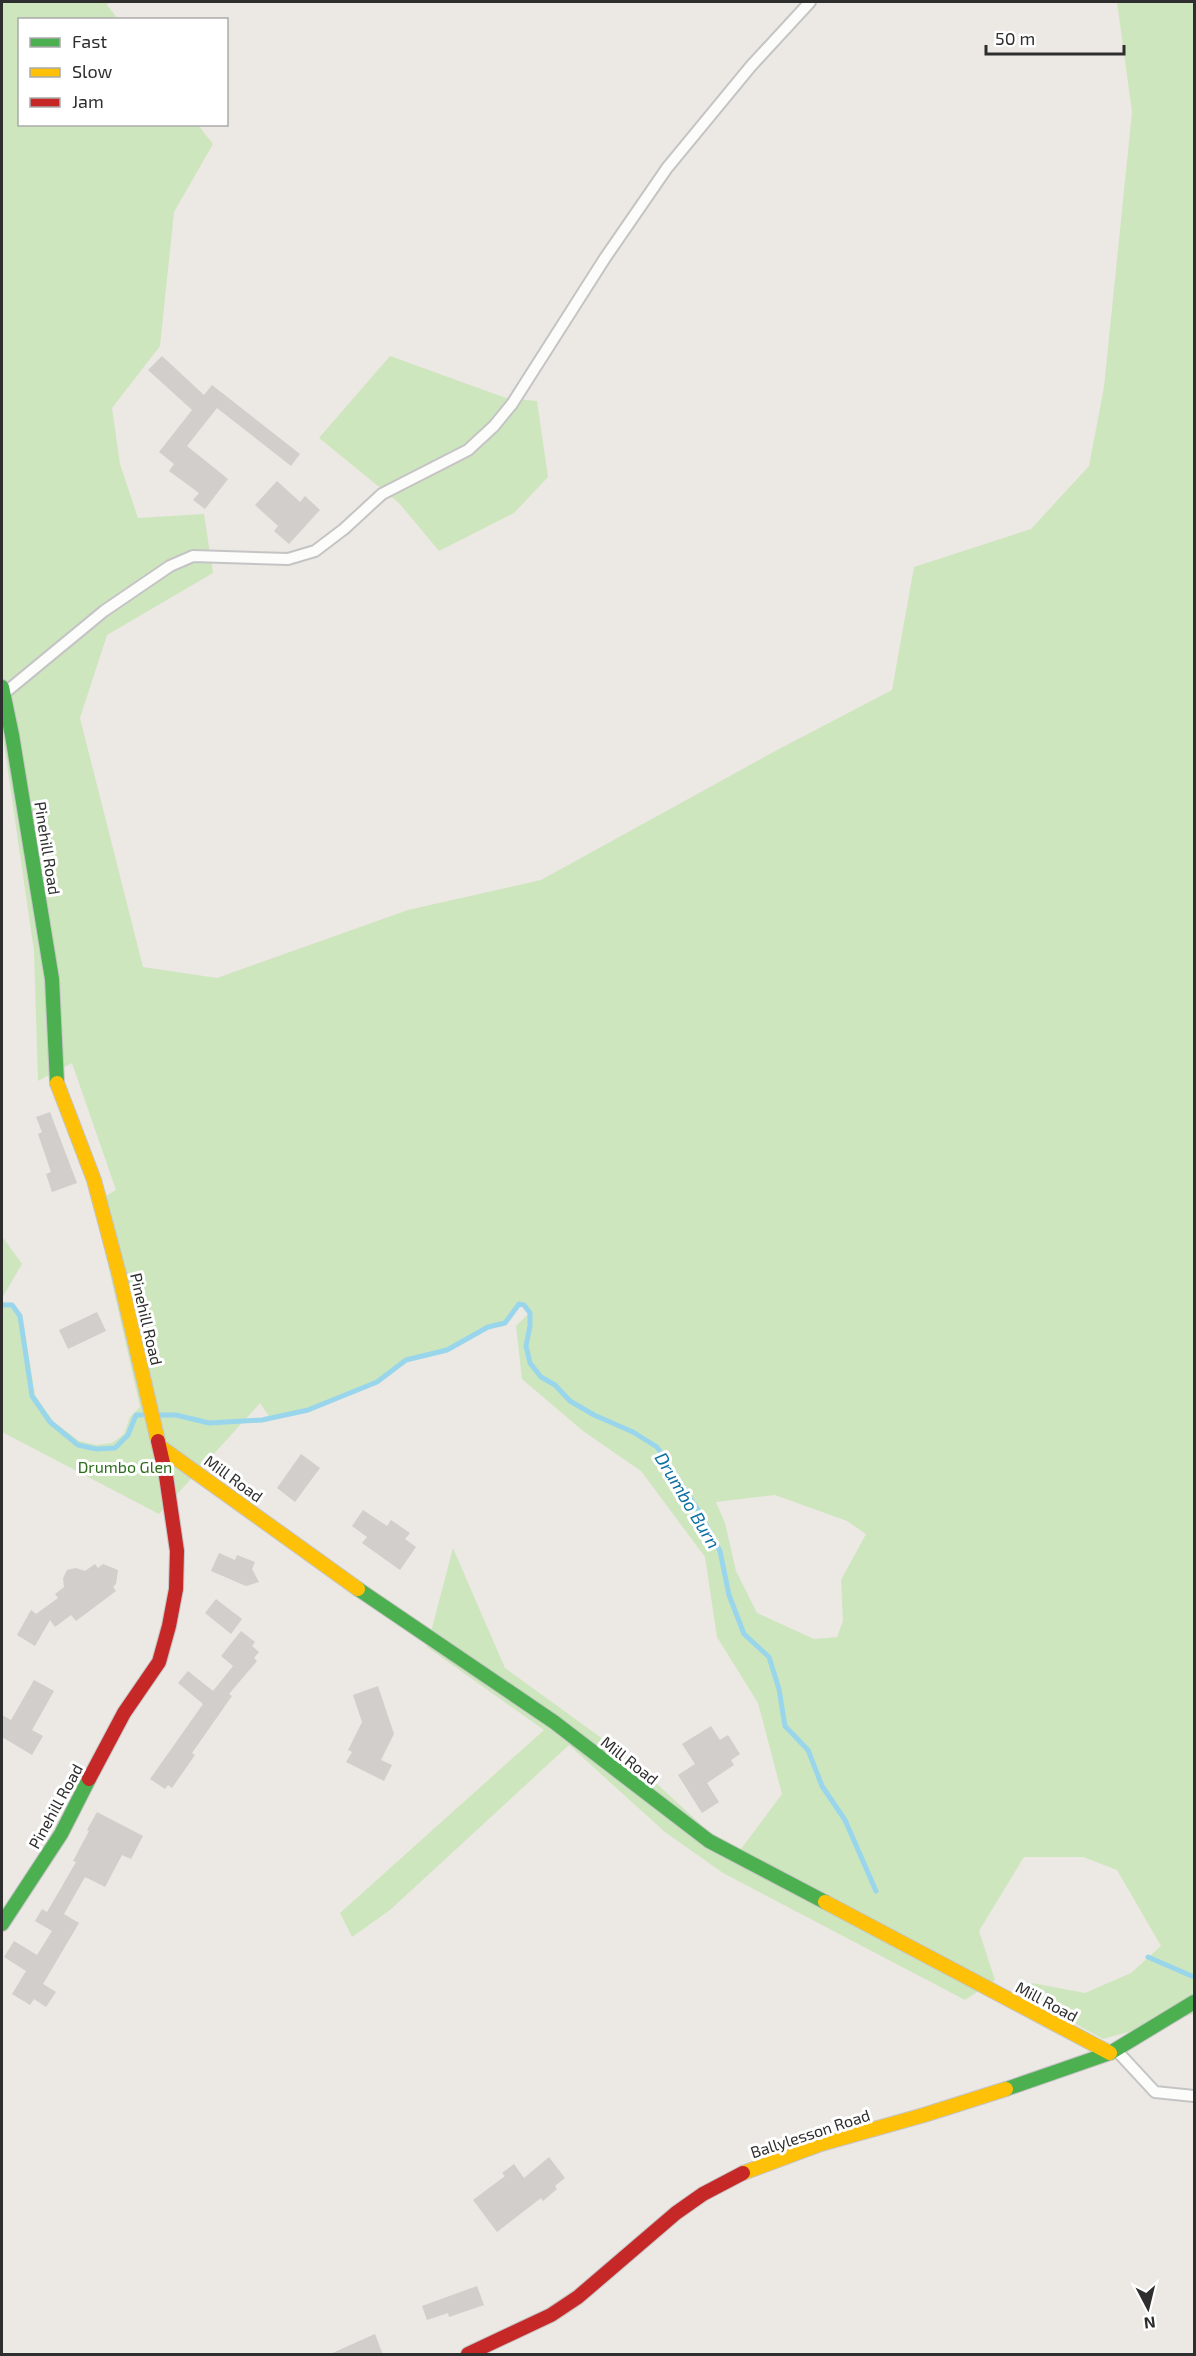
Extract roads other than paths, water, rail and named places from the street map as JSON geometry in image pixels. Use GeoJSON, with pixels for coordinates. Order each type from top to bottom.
{"type":"FeatureCollection","features":[{"type":"Feature","properties":{"kind":"street","name":"Pinehill Road"},"geometry":{"type":"LineString","coordinates":[[2,1924],[61,1834],[124,1713],[159,1662],[176,1589],[177,1551],[174,1521],[159,1446],[119,1274],[94,1180],[57,1083],[52,979],[3,690]]}},
{"type":"Feature","properties":{"kind":"street","name":"Mill Road"},"geometry":{"type":"LineString","coordinates":[[159,1446],[405,1622],[554,1722],[709,1841],[1113,2051]]}},
{"type":"Feature","properties":{"kind":"street","name":"Ballylesson Road"},"geometry":{"type":"LineString","coordinates":[[468,2355],[551,2315],[578,2297],[675,2213],[702,2194],[755,2167],[820,2144],[924,2115],[1076,2066],[1113,2051],[1194,2002]]}},
{"type":"Feature","properties":{"kind":"lane"},"geometry":{"type":"LineString","coordinates":[[3,690],[104,611],[170,567],[193,556],[288,559],[315,550],[344,529],[382,495],[468,450],[494,426],[513,404],[599,268],[667,168],[751,66],[810,2]]}},
{"type":"Feature","properties":{"kind":"lane"},"geometry":{"type":"LineString","coordinates":[[1113,2051],[1155,2092],[1194,2096]]}},
{"type":"Feature","properties":{"kind":"waterway","name":"Drumbo Burn"},"geometry":{"type":"LineString","coordinates":[[161,1415],[176,1415],[209,1423],[262,1420],[308,1410],[377,1382],[406,1360],[447,1350],[488,1327],[505,1323],[519,1304],[524,1305],[530,1313],[526,1346],[530,1363],[541,1377],[555,1385],[570,1401],[594,1415],[633,1432],[657,1447],[698,1510],[720,1551],[729,1595],[744,1634],[769,1657],[779,1689],[785,1726],[808,1750],[822,1786],[845,1820],[876,1891]]}},
{"type":"Feature","properties":{"kind":"waterway","name":"Drumbo Burn"},"geometry":{"type":"LineString","coordinates":[[2,1305],[12,1305],[20,1316],[32,1396],[50,1422],[78,1445],[96,1449],[115,1448],[128,1435],[136,1415],[142,1415]]}},
{"type":"Feature","properties":{"kind":"waterway","name":"Drumbo Burn"},"geometry":{"type":"LineString","coordinates":[[1148,1957],[1194,1977]]}},
{"type":"Feature","properties":{"kind":"park label","name":"Drumbo Glen"},"geometry":{"type":"Point","coordinates":[125,1466]}}]}
